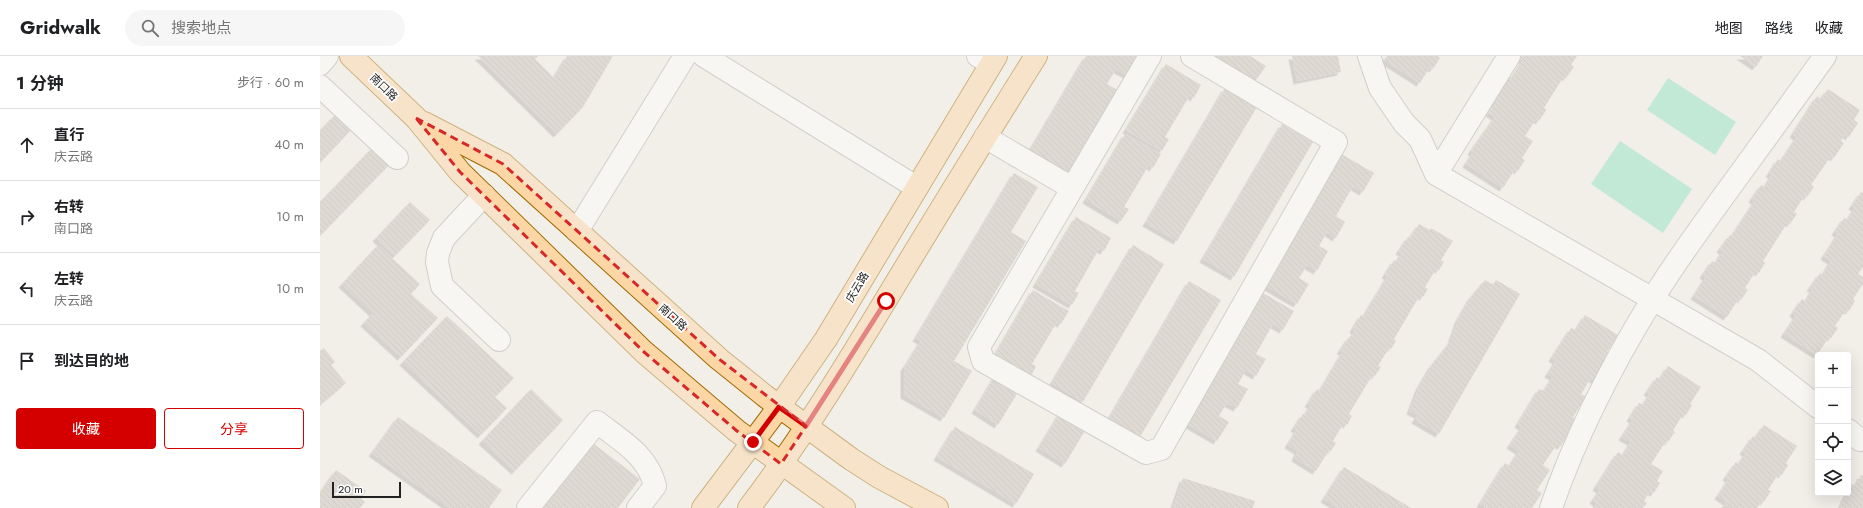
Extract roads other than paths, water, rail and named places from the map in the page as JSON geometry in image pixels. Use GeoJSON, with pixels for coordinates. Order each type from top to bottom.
{"type":"FeatureCollection","features":[{"type":"Feature","properties":{"kind":"main road","name":"南口路"},"geometry":{"type":"LineString","coordinates":[[351,56],[416,118],[460,172],[644,352],[690,393],[781,464],[844,508]]}},
{"type":"Feature","properties":{"kind":"main road"},"geometry":{"type":"LineString","coordinates":[[749,508],[781,464],[853,354],[1036,56]]}},
{"type":"Feature","properties":{"kind":"main road","name":"庆云路"},"geometry":{"type":"LineString","coordinates":[[702,508],[779,407],[826,339],[916,187],[988,59]]}},
{"type":"Feature","properties":{"kind":"main road","name":"南口路"},"geometry":{"type":"LineString","coordinates":[[416,118],[503,164],[719,359],[779,407],[879,477],[937,508]]}},
{"type":"Feature","properties":{"kind":"street"},"geometry":{"type":"LineString","coordinates":[[320,64],[327,56]]}},
{"type":"Feature","properties":{"kind":"street"},"geometry":{"type":"LineString","coordinates":[[577,231],[685,56]]}},
{"type":"Feature","properties":{"kind":"street"},"geometry":{"type":"LineString","coordinates":[[704,56],[916,187]]}},
{"type":"Feature","properties":{"kind":"street"},"geometry":{"type":"LineString","coordinates":[[1150,56],[979,347],[983,361],[1146,453],[1161,449],[1336,142],[1192,56]]}},
{"type":"Feature","properties":{"kind":"street"},"geometry":{"type":"LineString","coordinates":[[1369,56],[1380,88],[1404,123],[1420,139],[1436,174],[1758,360],[1815,405]]}},
{"type":"Feature","properties":{"kind":"street"},"geometry":{"type":"LineString","coordinates":[[1436,174],[1509,56]]}},
{"type":"Feature","properties":{"kind":"street"},"geometry":{"type":"LineString","coordinates":[[1550,508],[1598,397],[1624,347],[1653,299],[1687,247],[1825,56]]}},
{"type":"Feature","properties":{"kind":"street"},"geometry":{"type":"LineString","coordinates":[[320,86],[397,158]]}},
{"type":"Feature","properties":{"kind":"street"},"geometry":{"type":"LineString","coordinates":[[985,137],[1072,188]]}},
{"type":"Feature","properties":{"kind":"street"},"geometry":{"type":"LineString","coordinates":[[484,196],[444,238],[438,254],[437,268],[442,286],[499,340]]}},
{"type":"Feature","properties":{"kind":"street"},"geometry":{"type":"LineString","coordinates":[[528,508],[596,422],[637,453],[649,467],[655,486],[638,508]]}}]}
